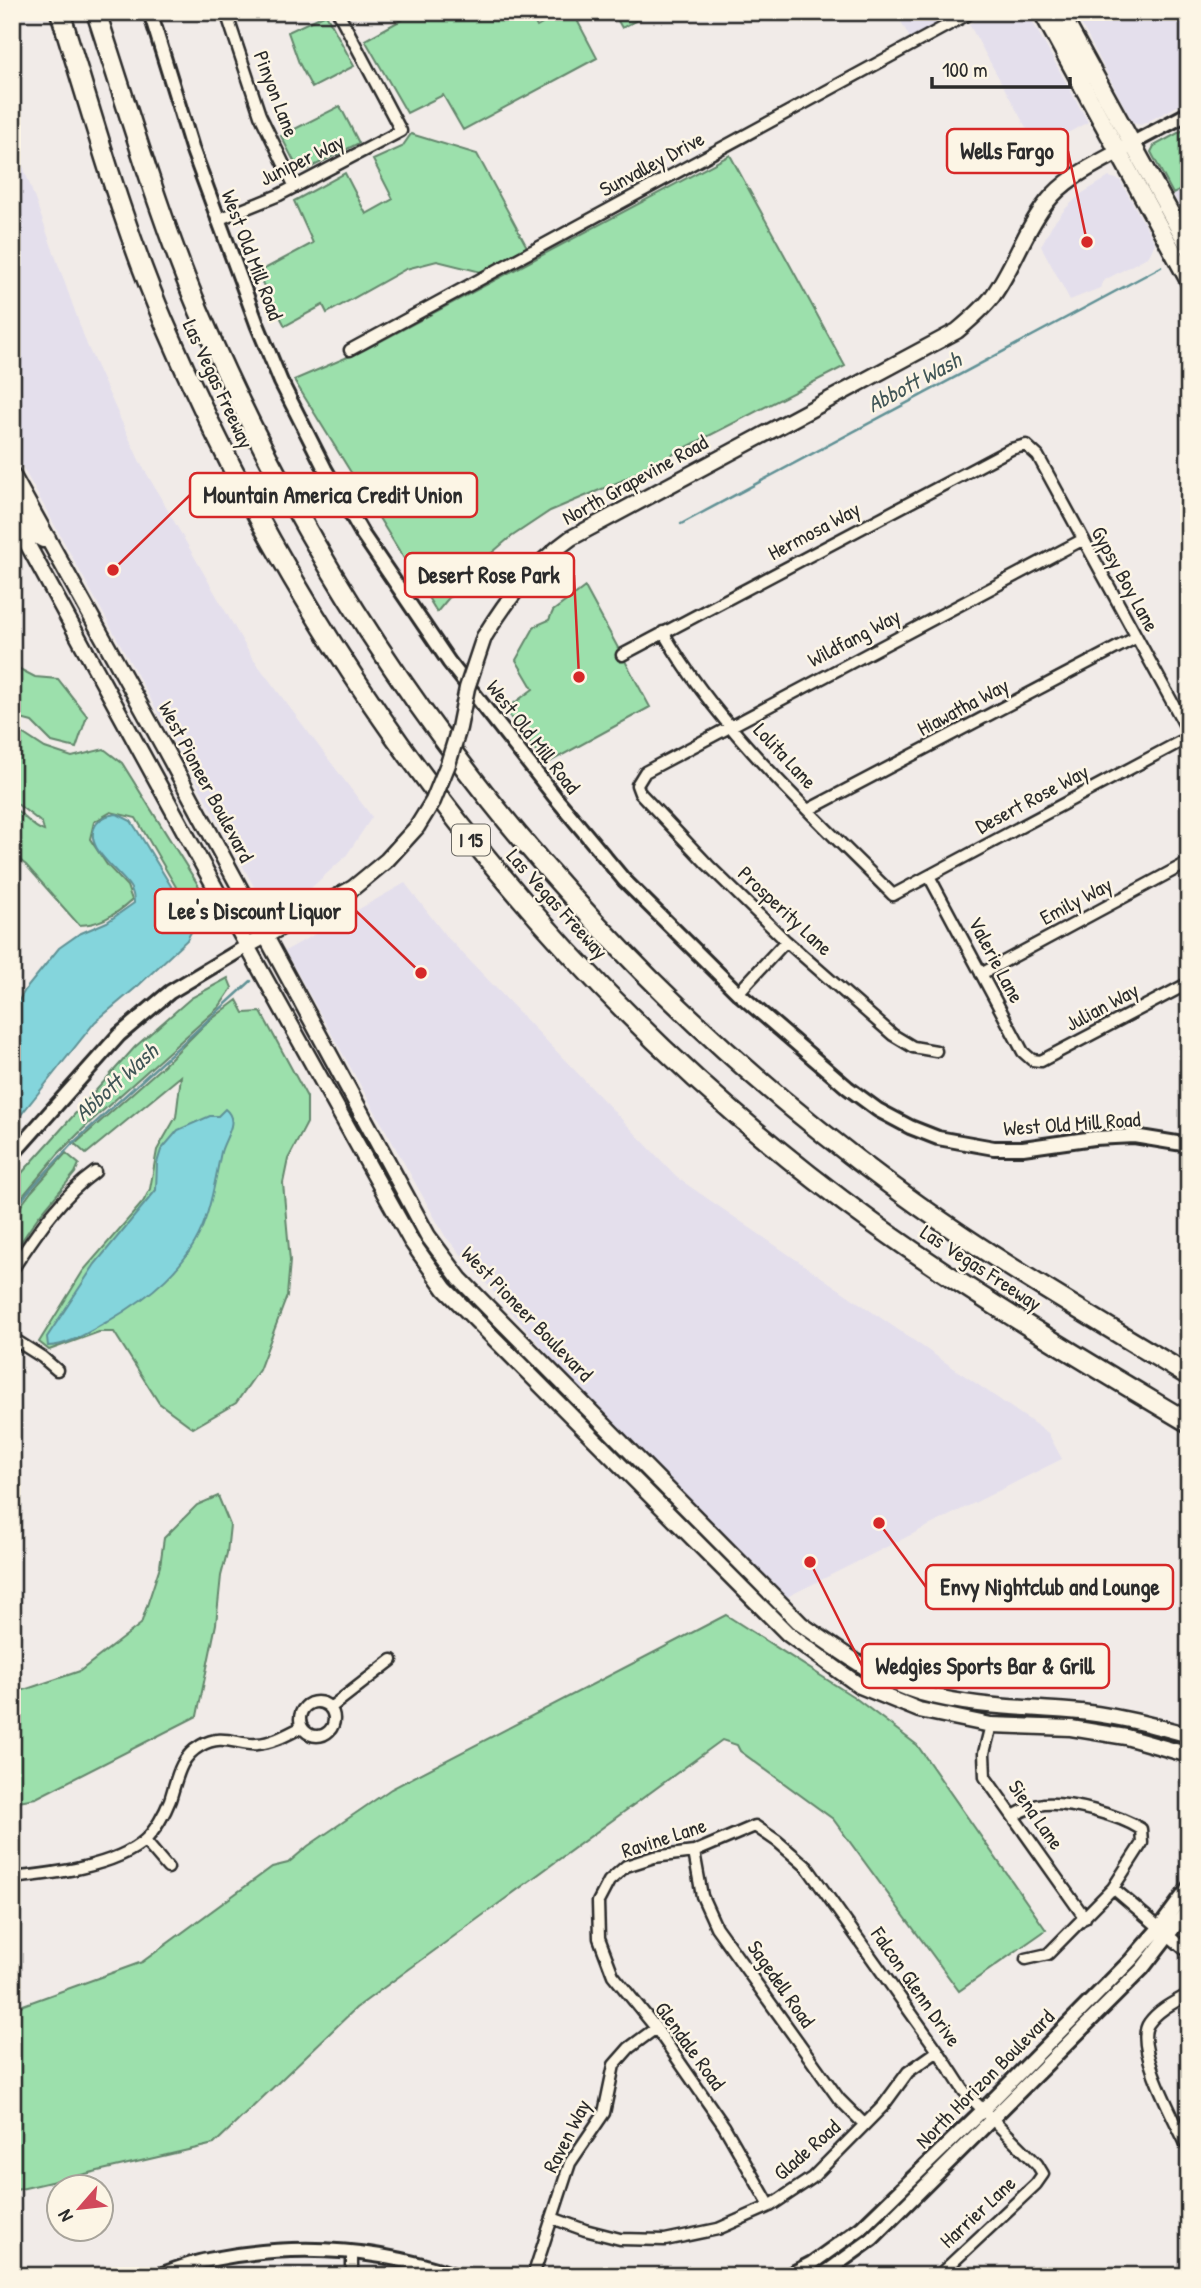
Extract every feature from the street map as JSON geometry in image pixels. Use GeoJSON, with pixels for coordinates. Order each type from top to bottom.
{"type":"FeatureCollection","features":[{"type":"Feature","properties":{"kind":"highway","name":"Las Vegas Freeway"},"geometry":{"type":"LineString","coordinates":[[60,12],[130,233],[164,321],[216,436],[268,538],[330,640],[389,729],[462,829],[533,913],[613,998],[691,1075],[777,1149],[872,1222],[988,1302],[1189,1423]]}},
{"type":"Feature","properties":{"kind":"highway","name":"Las Vegas Freeway"},"geometry":{"type":"LineString","coordinates":[[96,12],[162,217],[199,311],[246,413],[296,511],[358,616],[414,700],[488,801],[565,891],[635,965],[718,1044],[803,1117],[894,1188],[1011,1266],[1189,1376]]}},
{"type":"Feature","properties":{"kind":"main road"},"geometry":{"type":"LineString","coordinates":[[1042,12],[1189,247]]}},
{"type":"Feature","properties":{"kind":"main road"},"geometry":{"type":"LineString","coordinates":[[1060,12],[1189,281]]}},
{"type":"Feature","properties":{"kind":"main road","name":"North Grapevine Road"},"geometry":{"type":"LineString","coordinates":[[247,946],[353,888],[387,860],[417,827],[433,801],[449,764],[460,728],[467,688],[484,637],[521,582],[547,555],[571,538],[957,331],[993,296],[1031,226],[1048,201],[1065,184],[1125,148]]}},
{"type":"Feature","properties":{"kind":"main road","name":"West Pioneer Boulevard"},"geometry":{"type":"LineString","coordinates":[[12,474],[428,1236],[460,1279],[802,1624],[865,1669],[919,1692],[990,1707],[1071,1711],[1134,1720],[1189,1735]]}},
{"type":"Feature","properties":{"kind":"main road"},"geometry":{"type":"LineString","coordinates":[[12,498],[36,536],[43,540],[48,538]]}},
{"type":"Feature","properties":{"kind":"main road","name":"West Pioneer Boulevard"},"geometry":{"type":"LineString","coordinates":[[12,516],[411,1241],[445,1289],[788,1634],[860,1686],[919,1710],[992,1725],[1071,1728],[1126,1737],[1189,1755]]}},
{"type":"Feature","properties":{"kind":"street","name":"West Old Mill Road"},"geometry":{"type":"LineString","coordinates":[[150,12],[217,219],[281,382],[325,469],[363,536],[449,662],[624,880],[738,993],[848,1088],[878,1110],[910,1127],[938,1138],[994,1148],[1023,1148],[1094,1138],[1134,1136],[1189,1145]]}},
{"type":"Feature","properties":{"kind":"street","name":"Pinyon Lane"},"geometry":{"type":"LineString","coordinates":[[226,12],[260,115],[295,187]]}},
{"type":"Feature","properties":{"kind":"street","name":"Juniper Way"},"geometry":{"type":"LineString","coordinates":[[217,219],[295,187],[401,131],[338,12]]}},
{"type":"Feature","properties":{"kind":"street","name":"Sunvalley Drive"},"geometry":{"type":"LineString","coordinates":[[350,350],[972,12]]}},
{"type":"Feature","properties":{"kind":"street"},"geometry":{"type":"LineString","coordinates":[[1125,148],[1189,113]]}},
{"type":"Feature","properties":{"kind":"street","name":"Gypsy Boy Lane"},"geometry":{"type":"LineString","coordinates":[[1026,445],[1038,456],[1189,735]]}},
{"type":"Feature","properties":{"kind":"street","name":"Hermosa Way"},"geometry":{"type":"LineString","coordinates":[[622,655],[1011,449],[1026,445]]}},
{"type":"Feature","properties":{"kind":"street","name":"Wildfang Way"},"geometry":{"type":"LineString","coordinates":[[645,772],[1082,540]]}},
{"type":"Feature","properties":{"kind":"street","name":"Lolita Lane"},"geometry":{"type":"LineString","coordinates":[[663,632],[705,698],[808,810],[893,895]]}},
{"type":"Feature","properties":{"kind":"street","name":"Hiawatha Way"},"geometry":{"type":"LineString","coordinates":[[808,810],[1135,638]]}},
{"type":"Feature","properties":{"kind":"street","name":"Desert Rose Way"},"geometry":{"type":"LineString","coordinates":[[893,895],[1189,735]]}},
{"type":"Feature","properties":{"kind":"street","name":"Prosperity Lane"},"geometry":{"type":"LineString","coordinates":[[645,772],[637,785],[640,793],[708,865],[786,941],[893,1035],[913,1047],[936,1051]]}},
{"type":"Feature","properties":{"kind":"street","name":"Emily Way"},"geometry":{"type":"LineString","coordinates":[[981,974],[1189,862]]}},
{"type":"Feature","properties":{"kind":"street","name":"Valerie Lane"},"geometry":{"type":"LineString","coordinates":[[929,876],[1023,1052],[1032,1060]]}},
{"type":"Feature","properties":{"kind":"street"},"geometry":{"type":"LineString","coordinates":[[738,993],[786,941]]}},
{"type":"Feature","properties":{"kind":"street"},"geometry":{"type":"LineString","coordinates":[[12,1155],[119,1035],[170,992],[247,946]]}},
{"type":"Feature","properties":{"kind":"street","name":"Julian Way"},"geometry":{"type":"LineString","coordinates":[[1032,1060],[1041,1061],[1189,983]]}},
{"type":"Feature","properties":{"kind":"street"},"geometry":{"type":"LineString","coordinates":[[12,1270],[74,1187],[95,1172]]}},
{"type":"Feature","properties":{"kind":"street"},"geometry":{"type":"LineString","coordinates":[[12,1338],[57,1370]]}},
{"type":"Feature","properties":{"kind":"street"},"geometry":{"type":"LineString","coordinates":[[330,1708],[392,1660]]}},
{"type":"Feature","properties":{"kind":"street"},"geometry":{"type":"LineString","coordinates":[[316,1701],[330,1708],[334,1724],[327,1733],[310,1734],[302,1727],[300,1716],[305,1706],[316,1701]]}},
{"type":"Feature","properties":{"kind":"street","name":"Siena Lane"},"geometry":{"type":"LineString","coordinates":[[992,1725],[984,1753],[985,1777],[1085,1918]]}},
{"type":"Feature","properties":{"kind":"street"},"geometry":{"type":"LineString","coordinates":[[12,1878],[42,1875],[99,1862],[123,1853],[145,1840],[160,1821],[178,1771],[188,1755],[202,1744],[237,1740],[255,1745],[273,1741],[302,1727]]}},
{"type":"Feature","properties":{"kind":"street"},"geometry":{"type":"LineString","coordinates":[[1013,1816],[1027,1808],[1044,1804],[1089,1810],[1127,1820],[1141,1829],[1142,1843],[1113,1888],[1048,1954],[1026,1959]]}},
{"type":"Feature","properties":{"kind":"street","name":"Ravine Lane"},"geometry":{"type":"LineString","coordinates":[[598,1902],[609,1881],[626,1866],[654,1857],[694,1852],[755,1826]]}},
{"type":"Feature","properties":{"kind":"street","name":"Falcon Glenn Drive"},"geometry":{"type":"LineString","coordinates":[[755,1826],[807,1867],[964,2091],[1037,2164],[1042,2174]]}},
{"type":"Feature","properties":{"kind":"street"},"geometry":{"type":"LineString","coordinates":[[145,1840],[168,1868]]}},
{"type":"Feature","properties":{"kind":"street","name":"Sagedell Road"},"geometry":{"type":"LineString","coordinates":[[694,1852],[702,1896],[716,1927],[839,2099],[864,2124]]}},
{"type":"Feature","properties":{"kind":"street","name":"North Horizon Boulevard"},"geometry":{"type":"LineString","coordinates":[[787,2276],[812,2263],[861,2228],[987,2115],[1142,1969],[1189,1887]]}},
{"type":"Feature","properties":{"kind":"street"},"geometry":{"type":"LineString","coordinates":[[1113,1888],[1189,1953]]}},
{"type":"Feature","properties":{"kind":"street","name":"Glendale Road"},"geometry":{"type":"LineString","coordinates":[[598,1902],[599,1938],[613,1975],[656,2028],[724,2126],[770,2206]]}},
{"type":"Feature","properties":{"kind":"street","name":"North Horizon Boulevard"},"geometry":{"type":"LineString","coordinates":[[1164,1932],[1189,1908]]}},
{"type":"Feature","properties":{"kind":"street"},"geometry":{"type":"LineString","coordinates":[[1189,1994],[1160,2011],[1147,2025],[1144,2042],[1148,2060],[1189,2151]]}},
{"type":"Feature","properties":{"kind":"street","name":"Raven Way"},"geometry":{"type":"LineString","coordinates":[[533,2276],[570,2163],[604,2113],[614,2065],[629,2048],[656,2028]]}},
{"type":"Feature","properties":{"kind":"street","name":"Glade Road"},"geometry":{"type":"LineString","coordinates":[[552,2218],[620,2239],[665,2240],[718,2229],[770,2206],[812,2178],[883,2106],[908,2072],[938,2051]]}},
{"type":"Feature","properties":{"kind":"street","name":"North Horizon Boulevard"},"geometry":{"type":"LineString","coordinates":[[821,2276],[872,2239],[987,2115]]}},
{"type":"Feature","properties":{"kind":"street","name":"Harrier Lane"},"geometry":{"type":"LineString","coordinates":[[938,2276],[1036,2184],[1042,2174]]}},
{"type":"Feature","properties":{"kind":"street"},"geometry":{"type":"LineString","coordinates":[[157,2276],[206,2260],[270,2250],[322,2248],[426,2265],[457,2276]]}},
{"type":"Feature","properties":{"kind":"street"},"geometry":{"type":"LineString","coordinates":[[352,2252],[352,2276]]}},
{"type":"Feature","properties":{"kind":"shaded area"},"geometry":{"type":"Polygon","coordinates":[[[896,12],[962,12],[911,40],[896,12]]]}},
{"type":"Feature","properties":{"kind":"shaded area"},"geometry":{"type":"Polygon","coordinates":[[[996,12],[1027,12],[1088,122],[1038,149],[969,24],[996,12]]]}},
{"type":"Feature","properties":{"kind":"shaded area"},"geometry":{"type":"Polygon","coordinates":[[[1084,12],[1189,12],[1189,100],[1141,125],[1133,123],[1077,16],[1084,12]]]}},
{"type":"Feature","properties":{"kind":"shaded area"},"geometry":{"type":"Polygon","coordinates":[[[12,135],[87,345],[139,460],[251,656],[372,817],[346,856],[311,888],[268,912],[12,448],[12,135]]]}},
{"type":"Feature","properties":{"kind":"shaded area"},"geometry":{"type":"Polygon","coordinates":[[[1109,177],[1120,180],[1155,243],[1149,256],[1103,281],[1100,288],[1070,300],[1041,246],[1052,225],[1066,208],[1081,194],[1109,177]]]}},
{"type":"Feature","properties":{"kind":"shaded area"},"geometry":{"type":"Polygon","coordinates":[[[1189,186],[1189,224],[1173,194],[1189,186]]]}},
{"type":"Feature","properties":{"kind":"shaded area"},"geometry":{"type":"Polygon","coordinates":[[[405,883],[445,935],[679,1179],[1048,1433],[1062,1459],[787,1597],[567,1376],[445,1236],[285,951],[405,883]]]}},
{"type":"Feature","properties":{"kind":"green space"},"geometry":{"type":"Polygon","coordinates":[[[399,12],[467,12],[469,16],[477,12],[529,12],[537,27],[564,12],[596,12],[578,22],[597,58],[463,130],[443,95],[407,113],[365,40],[403,19],[399,12]]]}},
{"type":"Feature","properties":{"kind":"green space"},"geometry":{"type":"Polygon","coordinates":[[[613,12],[652,12],[622,28],[613,12]]]}},
{"type":"Feature","properties":{"kind":"green space"},"geometry":{"type":"Polygon","coordinates":[[[326,14],[354,66],[312,88],[299,63],[288,32],[326,14]]]}},
{"type":"Feature","properties":{"kind":"green space"},"geometry":{"type":"Polygon","coordinates":[[[340,106],[359,143],[304,171],[298,169],[281,136],[340,106]]]}},
{"type":"Feature","properties":{"kind":"green space"},"geometry":{"type":"Polygon","coordinates":[[[1189,127],[1189,186],[1173,194],[1151,152],[1154,146],[1189,127]]]}},
{"type":"Feature","properties":{"kind":"green space"},"geometry":{"type":"Polygon","coordinates":[[[411,134],[477,154],[527,247],[481,272],[437,261],[406,269],[327,313],[323,305],[285,326],[257,273],[313,243],[294,201],[345,173],[366,214],[393,199],[373,160],[402,147],[411,134]]]}},
{"type":"Feature","properties":{"kind":"green space"},"geometry":{"type":"Polygon","coordinates":[[[730,155],[845,366],[621,481],[550,511],[508,539],[472,570],[437,612],[294,380],[364,350],[730,155]]]}},
{"type":"Feature","properties":{"kind":"green space"},"geometry":{"type":"Polygon","coordinates":[[[585,587],[650,707],[546,764],[505,710],[533,689],[516,660],[535,626],[549,620],[553,611],[585,587]]]}},
{"type":"Feature","properties":{"kind":"green space"},"geometry":{"type":"Polygon","coordinates":[[[12,665],[35,677],[58,679],[87,716],[76,748],[52,742],[32,722],[21,719],[22,733],[45,748],[72,757],[104,749],[122,763],[220,920],[204,929],[190,911],[136,818],[111,812],[94,822],[90,839],[107,865],[127,886],[132,900],[101,921],[79,925],[26,865],[12,854],[12,807],[35,827],[44,831],[42,823],[12,800],[12,665]]]}},
{"type":"Feature","properties":{"kind":"green space"},"geometry":{"type":"Polygon","coordinates":[[[228,978],[232,988],[219,1007],[88,1124],[58,1154],[12,1209],[12,1184],[135,1047],[191,998],[228,978]]]}},
{"type":"Feature","properties":{"kind":"green space"},"geometry":{"type":"Polygon","coordinates":[[[237,1000],[244,1013],[261,1012],[307,1097],[307,1123],[288,1159],[283,1183],[290,1261],[287,1296],[259,1370],[236,1403],[193,1428],[159,1403],[114,1332],[99,1332],[49,1350],[39,1342],[83,1271],[143,1202],[150,1189],[157,1150],[176,1117],[181,1076],[86,1154],[75,1144],[164,1065],[204,1025],[237,1000]]]}},
{"type":"Feature","properties":{"kind":"green space"},"geometry":{"type":"Polygon","coordinates":[[[66,1153],[79,1164],[75,1173],[38,1217],[12,1255],[12,1218],[66,1153]]]}},
{"type":"Feature","properties":{"kind":"green space"},"geometry":{"type":"Polygon","coordinates":[[[218,1496],[230,1525],[216,1624],[197,1716],[36,1798],[12,1802],[12,1694],[80,1671],[141,1624],[160,1566],[164,1538],[197,1505],[218,1496]]]}},
{"type":"Feature","properties":{"kind":"green space"},"geometry":{"type":"Polygon","coordinates":[[[726,1615],[854,1697],[917,1745],[1046,1930],[959,1991],[833,1819],[740,1751],[737,1745],[722,1740],[356,2008],[214,2144],[94,2172],[46,2172],[46,2183],[12,2191],[12,2009],[142,1962],[272,1867],[288,1863],[308,1846],[391,1789],[726,1615]]]}},
{"type":"Feature","properties":{"kind":"water"},"geometry":{"type":"Polygon","coordinates":[[[117,814],[131,821],[137,830],[191,919],[193,928],[187,940],[95,1022],[12,1126],[12,1012],[25,990],[59,948],[79,934],[107,922],[134,903],[130,887],[103,857],[93,840],[97,823],[106,816],[117,814]]]}},
{"type":"Feature","properties":{"kind":"water"},"geometry":{"type":"Polygon","coordinates":[[[225,1109],[231,1124],[221,1152],[205,1220],[198,1237],[178,1267],[152,1292],[122,1313],[79,1337],[63,1344],[48,1346],[47,1337],[95,1264],[156,1190],[157,1163],[161,1150],[178,1130],[210,1116],[218,1116],[225,1109]]]}},
{"type":"Feature","properties":{"kind":"waterway","name":"Abbott Wash"},"geometry":{"type":"LineString","coordinates":[[681,524],[1161,267]]}},
{"type":"Feature","properties":{"kind":"waterway","name":"Abbott Wash"},"geometry":{"type":"LineString","coordinates":[[12,1215],[27,1193],[71,1145],[251,981]]}},
{"type":"Feature","properties":{"kind":"place","name":"Wells Fargo"},"geometry":{"type":"Point","coordinates":[1087,242]}},
{"type":"Feature","properties":{"kind":"place","name":"Mountain America Credit Union"},"geometry":{"type":"Point","coordinates":[113,570]}},
{"type":"Feature","properties":{"kind":"place","name":"Desert Rose Park"},"geometry":{"type":"Point","coordinates":[579,677]}},
{"type":"Feature","properties":{"kind":"place","name":"Lee's Discount Liquor"},"geometry":{"type":"Point","coordinates":[421,973]}},
{"type":"Feature","properties":{"kind":"place","name":"Envy Nightclub and Lounge"},"geometry":{"type":"Point","coordinates":[879,1523]}},
{"type":"Feature","properties":{"kind":"place","name":"Wedgies Sports Bar & Grill"},"geometry":{"type":"Point","coordinates":[810,1562]}}]}
